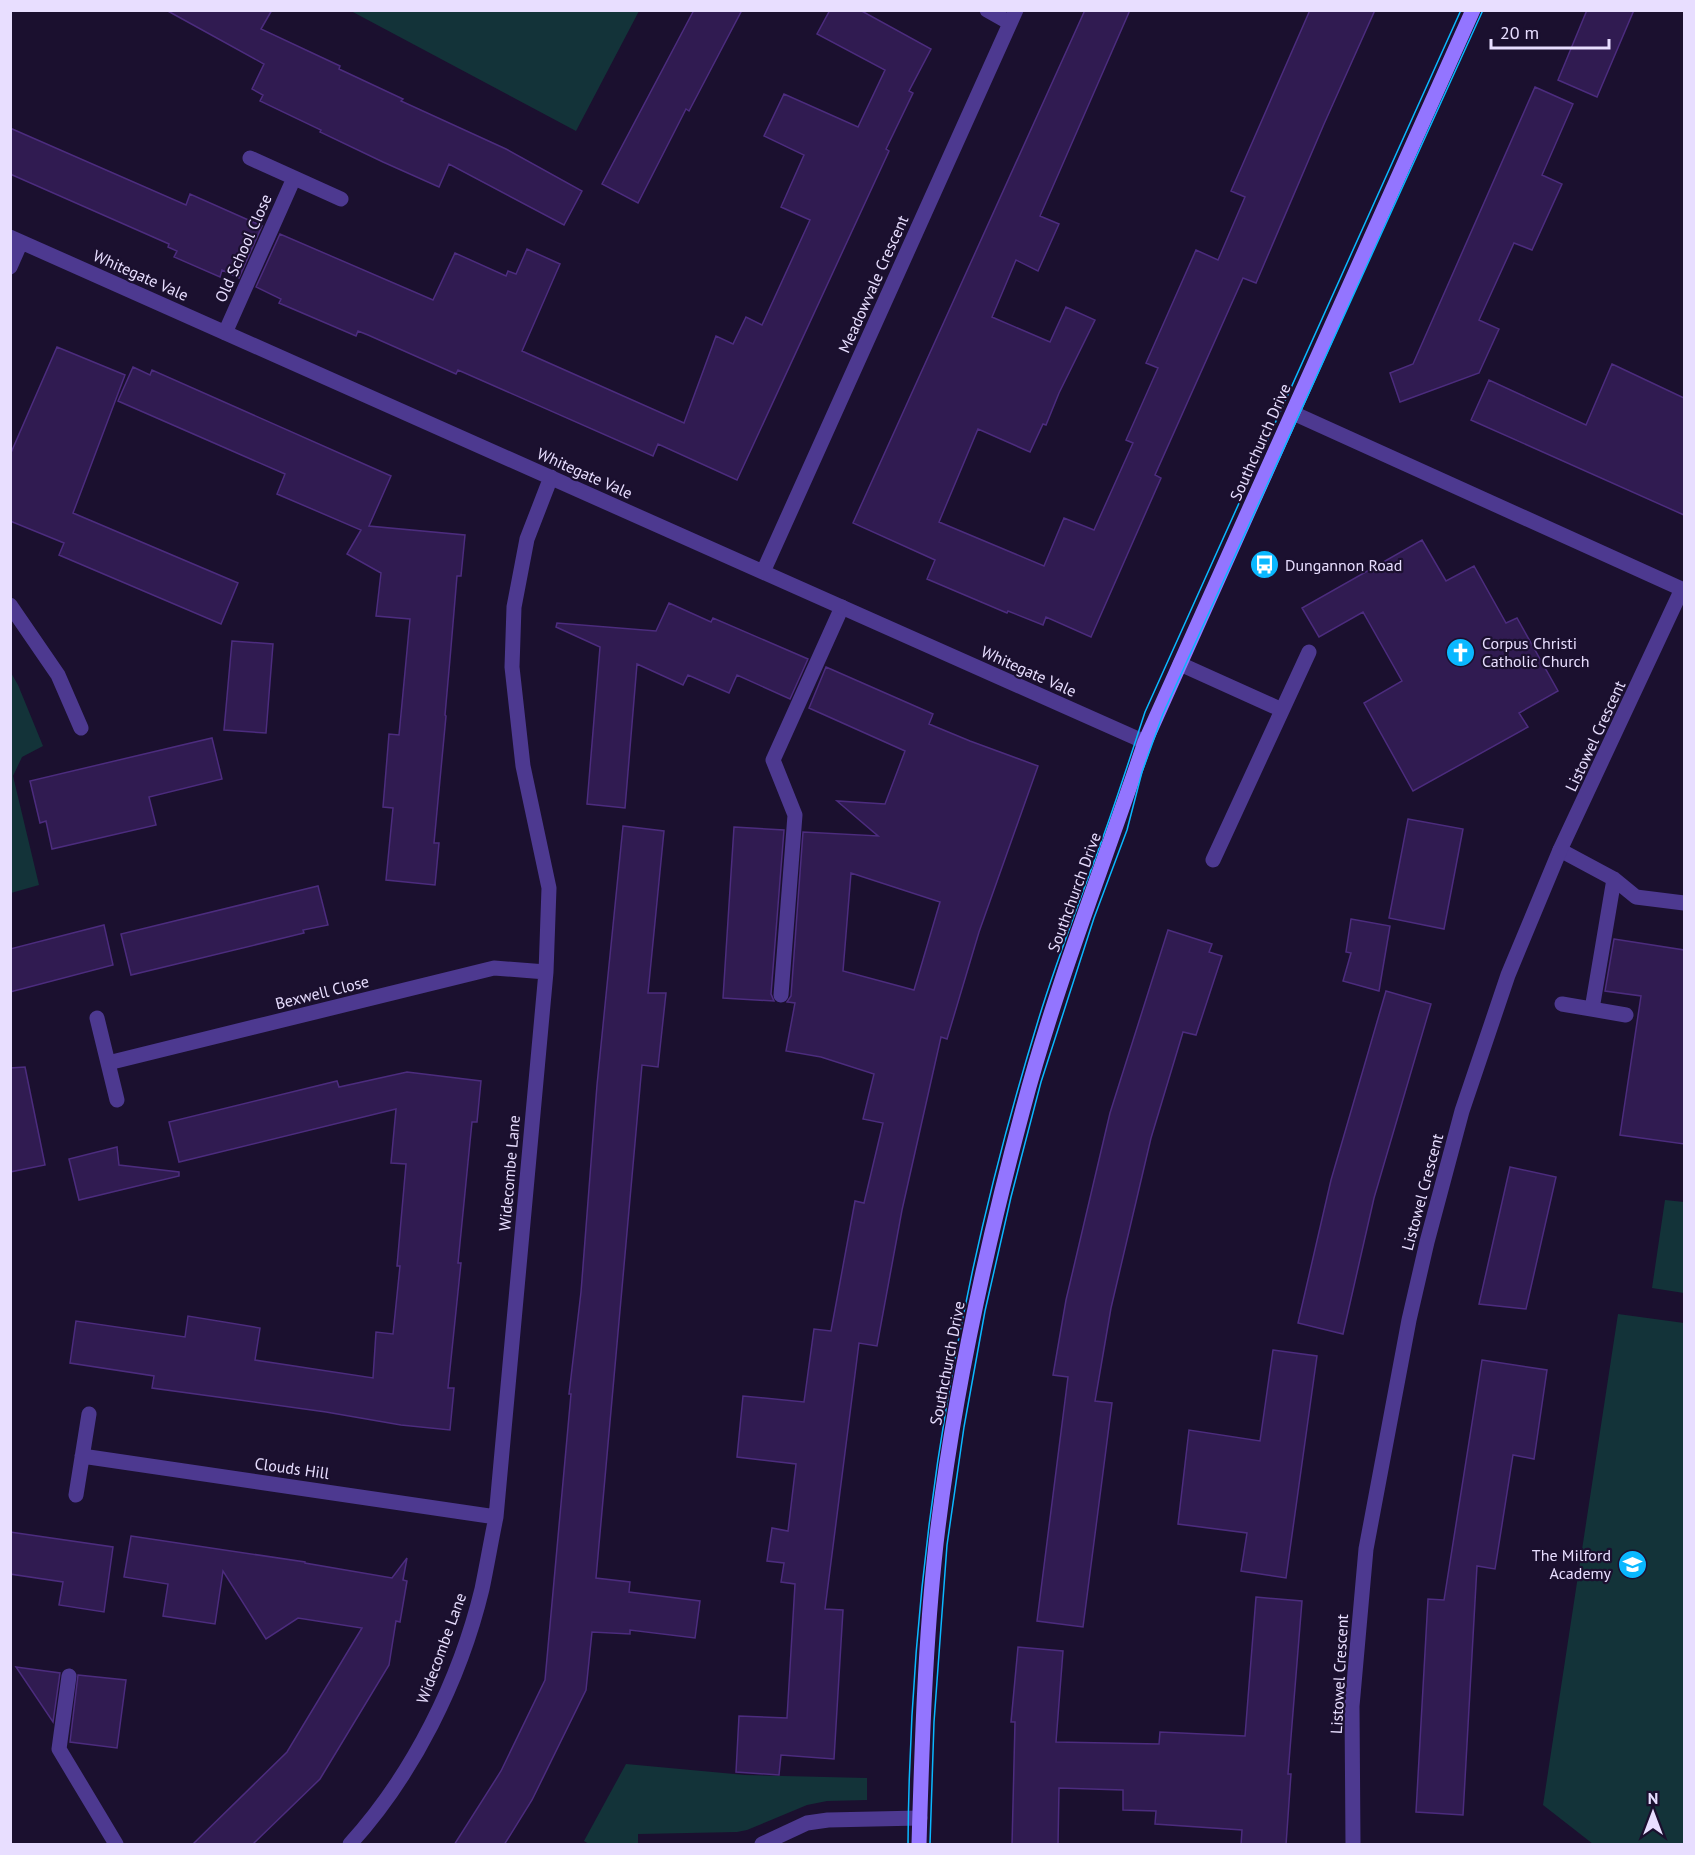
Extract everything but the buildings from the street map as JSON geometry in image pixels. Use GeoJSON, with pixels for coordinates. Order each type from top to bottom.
{"type":"FeatureCollection","features":[{"type":"Feature","properties":{"kind":"street"},"geometry":{"type":"LineString","coordinates":[[987,10],[1013,17]]}},
{"type":"Feature","properties":{"kind":"street","name":"Southchurch Drive"},"geometry":{"type":"LineString","coordinates":[[919,1845],[926,1657],[936,1543],[953,1429],[976,1307],[1023,1107],[1068,962],[1145,742],[1473,10]]}},
{"type":"Feature","properties":{"kind":"street","name":"Meadowvale Crescent"},"geometry":{"type":"LineString","coordinates":[[763,572],[1013,17]]}},
{"type":"Feature","properties":{"kind":"street"},"geometry":{"type":"LineString","coordinates":[[250,158],[341,199]]}},
{"type":"Feature","properties":{"kind":"street","name":"Old School Close"},"geometry":{"type":"LineString","coordinates":[[225,333],[294,178]]}},
{"type":"Feature","properties":{"kind":"street"},"geometry":{"type":"LineString","coordinates":[[10,267],[16,240]]}},
{"type":"Feature","properties":{"kind":"street","name":"Whitegate Vale"},"geometry":{"type":"LineString","coordinates":[[16,240],[1145,742]]}},
{"type":"Feature","properties":{"kind":"street"},"geometry":{"type":"LineString","coordinates":[[1293,413],[1683,590]]}},
{"type":"Feature","properties":{"kind":"street","name":"Widecombe Lane"},"geometry":{"type":"LineString","coordinates":[[350,1845],[377,1812],[434,1721],[459,1659],[481,1590],[496,1516],[546,972],[549,888],[523,766],[512,667],[513,607],[527,539],[550,477]]}},
{"type":"Feature","properties":{"kind":"street","name":"Listowel Crescent"},"geometry":{"type":"LineString","coordinates":[[1353,1845],[1352,1706],[1366,1550],[1409,1320],[1427,1242],[1456,1133],[1508,975],[1560,850],[1683,590]]}},
{"type":"Feature","properties":{"kind":"street"},"geometry":{"type":"LineString","coordinates":[[10,605],[58,675],[81,728]]}},
{"type":"Feature","properties":{"kind":"street"},"geometry":{"type":"LineString","coordinates":[[781,995],[795,815],[773,760],[842,607]]}},
{"type":"Feature","properties":{"kind":"street"},"geometry":{"type":"LineString","coordinates":[[1213,860],[1309,652]]}},
{"type":"Feature","properties":{"kind":"street"},"geometry":{"type":"LineString","coordinates":[[1180,664],[1282,710]]}},
{"type":"Feature","properties":{"kind":"street"},"geometry":{"type":"LineString","coordinates":[[1560,850],[1614,879],[1636,897],[1684,903]]}},
{"type":"Feature","properties":{"kind":"street"},"geometry":{"type":"LineString","coordinates":[[1592,1009],[1614,879]]}},
{"type":"Feature","properties":{"kind":"street","name":"Bexwell Close"},"geometry":{"type":"LineString","coordinates":[[108,1064],[494,968],[546,972]]}},
{"type":"Feature","properties":{"kind":"street"},"geometry":{"type":"LineString","coordinates":[[1562,1004],[1626,1015]]}},
{"type":"Feature","properties":{"kind":"street"},"geometry":{"type":"LineString","coordinates":[[97,1018],[117,1100]]}},
{"type":"Feature","properties":{"kind":"street"},"geometry":{"type":"LineString","coordinates":[[76,1495],[89,1414]]}},
{"type":"Feature","properties":{"kind":"street","name":"Clouds Hill"},"geometry":{"type":"LineString","coordinates":[[82,1456],[496,1516]]}},
{"type":"Feature","properties":{"kind":"street"},"geometry":{"type":"LineString","coordinates":[[69,1676],[59,1749],[116,1845]]}},
{"type":"Feature","properties":{"kind":"street"},"geometry":{"type":"LineString","coordinates":[[762,1845],[807,1823],[828,1820],[920,1818]]}},
{"type":"Feature","properties":{"kind":"green space"},"geometry":{"type":"Polygon","coordinates":[[[351,11],[639,11],[576,131],[351,11]]]}},
{"type":"Feature","properties":{"kind":"green space"},"geometry":{"type":"Polygon","coordinates":[[[10,671],[43,746],[22,757],[13,776],[39,885],[11,893],[10,671]]]}},
{"type":"Feature","properties":{"kind":"green space"},"geometry":{"type":"Polygon","coordinates":[[[1665,1200],[1684,1202],[1684,1293],[1652,1288],[1665,1200]]]}},
{"type":"Feature","properties":{"kind":"green space","name":"The Milford Academy"},"geometry":{"type":"Polygon","coordinates":[[[1618,1314],[1684,1323],[1684,1844],[1593,1844],[1543,1805],[1618,1314]]]}},
{"type":"Feature","properties":{"kind":"green space"},"geometry":{"type":"Polygon","coordinates":[[[626,1764],[745,1775],[867,1778],[867,1800],[827,1801],[807,1805],[737,1832],[638,1834],[638,1844],[589,1844],[584,1841],[626,1764]]]}},
{"type":"Feature","properties":{"kind":"tram line"},"geometry":{"type":"LineString","coordinates":[[908,1844],[911,1739],[918,1635],[928,1531],[943,1428],[961,1325],[983,1223],[1038,1021],[1145,712],[1461,10]]}},
{"type":"Feature","properties":{"kind":"tram line"},"geometry":{"type":"LineString","coordinates":[[930,1844],[934,1722],[947,1545],[964,1427],[985,1311],[1011,1197],[1041,1082],[1094,918],[1127,830],[1142,772],[1163,714],[1483,10]]}},
{"type":"Feature","properties":{"kind":"place","name":"Dungannon Road"},"geometry":{"type":"Point","coordinates":[1264,565]}},
{"type":"Feature","properties":{"kind":"place","name":"Corpus Christi Catholic Church"},"geometry":{"type":"Point","coordinates":[1461,652]}},
{"type":"Feature","properties":{"kind":"place","name":"The Milford Academy"},"geometry":{"type":"Point","coordinates":[1632,1564]}}]}
